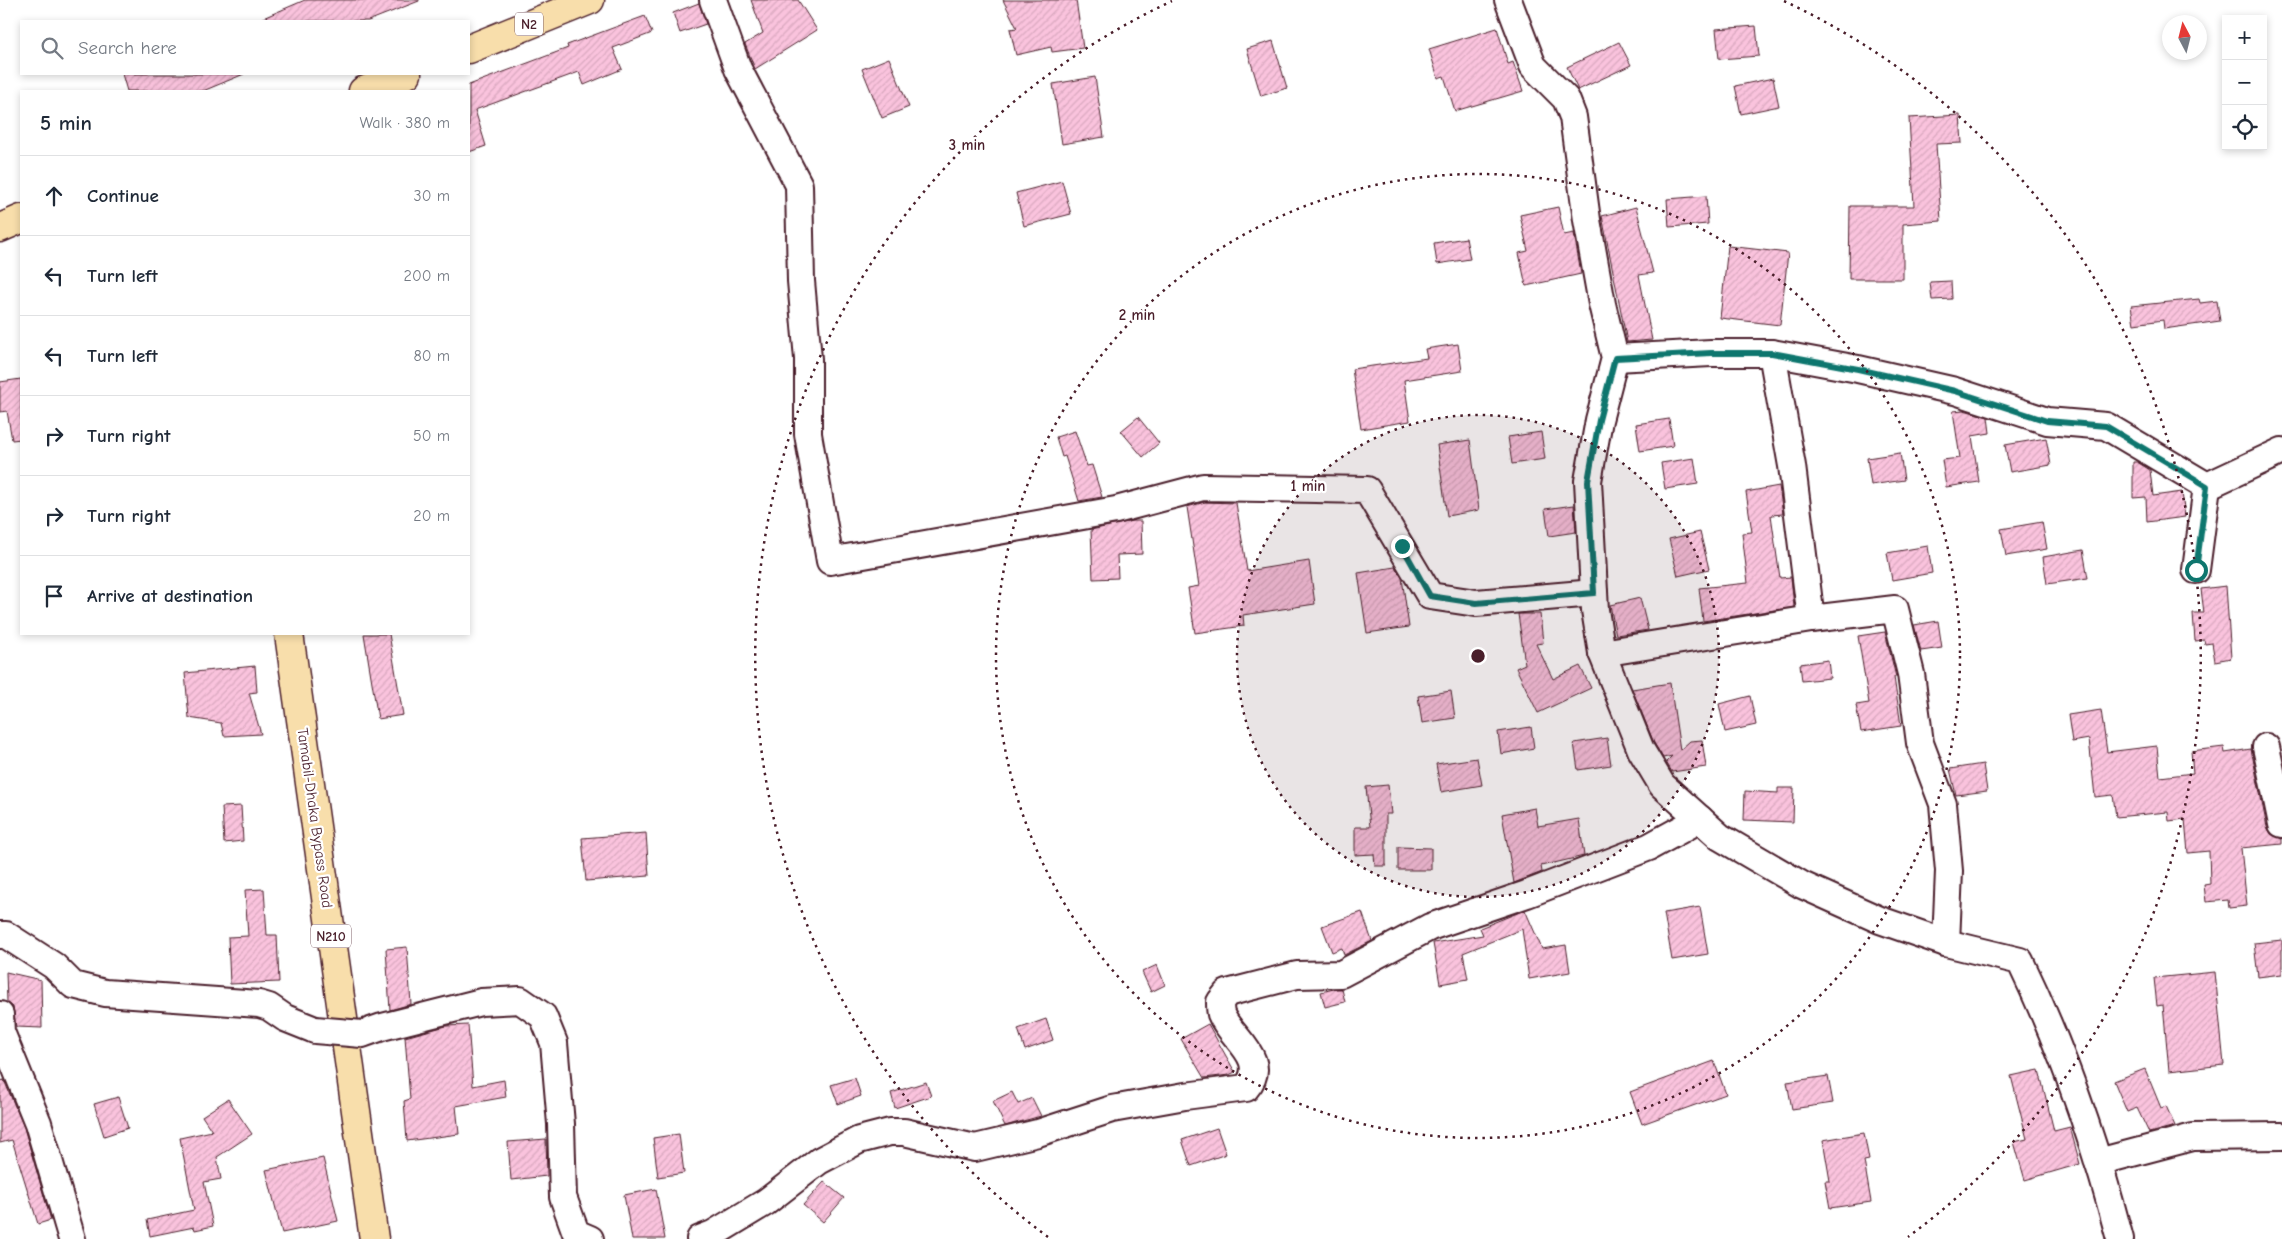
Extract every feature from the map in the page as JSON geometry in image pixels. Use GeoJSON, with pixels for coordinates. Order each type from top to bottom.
{"type":"FeatureCollection","features":[{"type":"Feature","properties":{"kind":"highway","name":"N2"},"geometry":{"type":"LineString","coordinates":[[470,49],[590,0]]}},
{"type":"Feature","properties":{"kind":"highway"},"geometry":{"type":"LineString","coordinates":[[366,90],[404,75]]}},
{"type":"Feature","properties":{"kind":"highway"},"geometry":{"type":"LineString","coordinates":[[0,228],[20,219]]}},
{"type":"Feature","properties":{"kind":"highway","name":"Tamabil-Dhaka Bypass Road"},"geometry":{"type":"LineString","coordinates":[[289,635],[374,1239]]}},
{"type":"Feature","properties":{"kind":"street"},"geometry":{"type":"LineString","coordinates":[[713,0],[738,70],[799,185],[801,281],[808,359],[808,434],[830,561],[1116,510],[1203,487],[1367,490],[1430,596],[1476,603],[1594,593]]}},
{"type":"Feature","properties":{"kind":"street"},"geometry":{"type":"LineString","coordinates":[[1508,0],[1533,66],[1566,99],[1573,117],[1587,220],[1602,304],[1615,358],[1599,420],[1588,481],[1594,593],[1602,653],[1617,695],[1645,757],[1662,785],[1720,837],[1802,885],[1880,920],[1946,943],[2020,961],[2053,1031],[2089,1130],[2120,1239]]}},
{"type":"Feature","properties":{"kind":"street"},"geometry":{"type":"LineString","coordinates":[[1615,358],[1711,353],[1772,353],[1955,391],[2047,421],[2106,426],[2207,486]]}},
{"type":"Feature","properties":{"kind":"street"},"geometry":{"type":"LineString","coordinates":[[1772,353],[1792,466],[1811,619]]}},
{"type":"Feature","properties":{"kind":"street"},"geometry":{"type":"LineString","coordinates":[[2207,486],[2282,451]]}},
{"type":"Feature","properties":{"kind":"street"},"geometry":{"type":"LineString","coordinates":[[2196,570],[2207,486]]}},
{"type":"Feature","properties":{"kind":"street"},"geometry":{"type":"LineString","coordinates":[[1602,653],[1811,619],[1895,609],[1911,674],[1920,743],[1943,804],[1949,871],[1946,943]]}},
{"type":"Feature","properties":{"kind":"street"},"geometry":{"type":"LineString","coordinates":[[2266,747],[2282,824]]}},
{"type":"Feature","properties":{"kind":"street"},"geometry":{"type":"LineString","coordinates":[[700,1239],[713,1234],[766,1202],[820,1161],[859,1140],[890,1132],[904,1132],[975,1148],[1038,1133],[1112,1110],[1185,1096],[1246,1088],[1253,1080],[1254,1062],[1221,1014],[1220,1002],[1227,993],[1297,975],[1341,974],[1430,927],[1527,894],[1649,847],[1700,819]]}},
{"type":"Feature","properties":{"kind":"street"},"geometry":{"type":"LineString","coordinates":[[0,935],[6,935],[54,966],[73,985],[105,993],[259,1004],[269,1007],[285,1018],[315,1030],[362,1034],[382,1027],[481,1002],[520,1000],[543,1016],[554,1043],[562,1124],[563,1197],[576,1233],[590,1239]]}},
{"type":"Feature","properties":{"kind":"street"},"geometry":{"type":"LineString","coordinates":[[0,1015],[1,1032],[38,1123],[72,1239]]}},
{"type":"Feature","properties":{"kind":"street"},"geometry":{"type":"LineString","coordinates":[[2098,1162],[2193,1138],[2282,1136]]}},
{"type":"Feature","properties":{"kind":"building"},"geometry":{"type":"Polygon","coordinates":[[[305,0],[419,0],[371,20],[258,20],[305,0]]]}},
{"type":"Feature","properties":{"kind":"building"},"geometry":{"type":"Polygon","coordinates":[[[751,0],[798,0],[817,30],[755,69],[745,44],[763,33],[751,0]]]}},
{"type":"Feature","properties":{"kind":"building"},"geometry":{"type":"Polygon","coordinates":[[[1003,0],[1076,0],[1083,48],[1052,52],[1051,47],[1016,55],[1010,29],[1017,28],[1003,0]]]}},
{"type":"Feature","properties":{"kind":"building"},"geometry":{"type":"Polygon","coordinates":[[[699,3],[706,24],[680,33],[673,13],[699,3]]]}},
{"type":"Feature","properties":{"kind":"building"},"geometry":{"type":"Polygon","coordinates":[[[645,16],[652,33],[613,48],[622,69],[584,85],[579,72],[475,110],[486,146],[470,152],[469,85],[568,48],[567,45],[645,16]]]}},
{"type":"Feature","properties":{"kind":"building"},"geometry":{"type":"Polygon","coordinates":[[[1756,26],[1759,56],[1719,59],[1716,29],[1756,26]]]}},
{"type":"Feature","properties":{"kind":"building"},"geometry":{"type":"Polygon","coordinates":[[[1497,28],[1508,64],[1513,62],[1523,91],[1455,111],[1444,76],[1438,78],[1429,49],[1497,28]]]}},
{"type":"Feature","properties":{"kind":"building"},"geometry":{"type":"Polygon","coordinates":[[[1273,41],[1287,88],[1261,96],[1247,49],[1273,41]]]}},
{"type":"Feature","properties":{"kind":"building"},"geometry":{"type":"Polygon","coordinates":[[[1619,42],[1631,65],[1578,90],[1567,67],[1619,42]]]}},
{"type":"Feature","properties":{"kind":"building"},"geometry":{"type":"Polygon","coordinates":[[[889,58],[909,107],[882,118],[862,69],[889,58]]]}},
{"type":"Feature","properties":{"kind":"building"},"geometry":{"type":"Polygon","coordinates":[[[122,75],[242,75],[205,90],[127,90],[122,75]]]}},
{"type":"Feature","properties":{"kind":"building"},"geometry":{"type":"Polygon","coordinates":[[[1095,77],[1104,137],[1062,144],[1053,84],[1095,77]]]}},
{"type":"Feature","properties":{"kind":"building"},"geometry":{"type":"Polygon","coordinates":[[[1773,78],[1779,106],[1741,114],[1735,86],[1773,78]]]}},
{"type":"Feature","properties":{"kind":"building"},"geometry":{"type":"Polygon","coordinates":[[[1960,115],[1962,143],[1936,144],[1941,221],[1903,224],[1903,279],[1849,279],[1850,206],[1914,206],[1909,118],[1960,115]]]}},
{"type":"Feature","properties":{"kind":"building"},"geometry":{"type":"Polygon","coordinates":[[[1062,181],[1071,214],[1024,226],[1016,193],[1062,181]]]}},
{"type":"Feature","properties":{"kind":"building"},"geometry":{"type":"Polygon","coordinates":[[[1706,196],[1708,224],[1669,227],[1667,199],[1706,196]]]}},
{"type":"Feature","properties":{"kind":"building"},"geometry":{"type":"Polygon","coordinates":[[[1558,207],[1564,235],[1574,233],[1581,274],[1526,286],[1519,253],[1528,251],[1520,215],[1558,207]]]}},
{"type":"Feature","properties":{"kind":"building"},"geometry":{"type":"Polygon","coordinates":[[[1636,207],[1653,273],[1639,275],[1652,340],[1627,342],[1602,216],[1636,207]]]}},
{"type":"Feature","properties":{"kind":"building"},"geometry":{"type":"Polygon","coordinates":[[[1466,238],[1470,259],[1437,264],[1434,243],[1466,238]]]}},
{"type":"Feature","properties":{"kind":"building"},"geometry":{"type":"Polygon","coordinates":[[[1728,246],[1788,253],[1780,325],[1720,318],[1728,246]]]}},
{"type":"Feature","properties":{"kind":"building"},"geometry":{"type":"Polygon","coordinates":[[[1951,281],[1952,299],[1932,300],[1930,282],[1951,281]]]}},
{"type":"Feature","properties":{"kind":"building"},"geometry":{"type":"Polygon","coordinates":[[[2199,299],[2200,303],[2217,301],[2220,321],[2164,329],[2163,320],[2134,324],[2131,306],[2199,299]]]}},
{"type":"Feature","properties":{"kind":"building"},"geometry":{"type":"Polygon","coordinates":[[[1458,344],[1462,371],[1404,380],[1410,421],[1361,429],[1352,369],[1427,358],[1425,349],[1458,344]]]}},
{"type":"Feature","properties":{"kind":"building"},"geometry":{"type":"Polygon","coordinates":[[[20,379],[20,439],[12,440],[7,411],[0,412],[0,382],[20,379]]]}},
{"type":"Feature","properties":{"kind":"building"},"geometry":{"type":"Polygon","coordinates":[[[1964,410],[1988,417],[1990,433],[1972,436],[1979,482],[1946,487],[1942,460],[1960,458],[1953,411],[1964,410]]]}},
{"type":"Feature","properties":{"kind":"building"},"geometry":{"type":"Polygon","coordinates":[[[1138,417],[1159,443],[1143,457],[1121,431],[1138,417]]]}},
{"type":"Feature","properties":{"kind":"building"},"geometry":{"type":"Polygon","coordinates":[[[1669,419],[1673,446],[1640,451],[1636,424],[1669,419]]]}},
{"type":"Feature","properties":{"kind":"building"},"geometry":{"type":"Polygon","coordinates":[[[1075,431],[1087,466],[1092,465],[1102,497],[1079,501],[1065,456],[1062,457],[1056,437],[1075,431]]]}},
{"type":"Feature","properties":{"kind":"building"},"geometry":{"type":"Polygon","coordinates":[[[1541,432],[1545,459],[1512,464],[1508,437],[1541,432]]]}},
{"type":"Feature","properties":{"kind":"building"},"geometry":{"type":"Polygon","coordinates":[[[2046,438],[2051,465],[2010,472],[2005,445],[2046,438]]]}},
{"type":"Feature","properties":{"kind":"building"},"geometry":{"type":"Polygon","coordinates":[[[1470,440],[1479,510],[1447,516],[1437,445],[1470,440]]]}},
{"type":"Feature","properties":{"kind":"building"},"geometry":{"type":"Polygon","coordinates":[[[1900,453],[1904,480],[1871,485],[1867,458],[1900,453]]]}},
{"type":"Feature","properties":{"kind":"building"},"geometry":{"type":"Polygon","coordinates":[[[1694,458],[1698,484],[1665,489],[1661,463],[1694,458]]]}},
{"type":"Feature","properties":{"kind":"building"},"geometry":{"type":"Polygon","coordinates":[[[2133,462],[2137,462],[2150,470],[2153,496],[2182,492],[2185,517],[2147,522],[2146,497],[2133,498],[2133,462]]]}},
{"type":"Feature","properties":{"kind":"building"},"geometry":{"type":"Polygon","coordinates":[[[1779,486],[1783,514],[1771,515],[1780,578],[1791,577],[1794,607],[1703,621],[1699,588],[1748,583],[1742,533],[1752,532],[1746,492],[1779,486]]]}},
{"type":"Feature","properties":{"kind":"building"},"geometry":{"type":"Polygon","coordinates":[[[1205,502],[1236,503],[1247,571],[1309,561],[1315,604],[1243,615],[1244,626],[1195,633],[1188,588],[1199,586],[1187,507],[1205,502]]]}},
{"type":"Feature","properties":{"kind":"building"},"geometry":{"type":"Polygon","coordinates":[[[1574,505],[1576,532],[1549,536],[1545,509],[1574,505]]]}},
{"type":"Feature","properties":{"kind":"building"},"geometry":{"type":"Polygon","coordinates":[[[1132,521],[1141,521],[1142,554],[1117,555],[1118,578],[1093,579],[1091,530],[1132,521]]]}},
{"type":"Feature","properties":{"kind":"building"},"geometry":{"type":"Polygon","coordinates":[[[2042,522],[2047,549],[2006,556],[2001,529],[2042,522]]]}},
{"type":"Feature","properties":{"kind":"building"},"geometry":{"type":"Polygon","coordinates":[[[1700,532],[1709,569],[1678,576],[1669,539],[1700,532]]]}},
{"type":"Feature","properties":{"kind":"building"},"geometry":{"type":"Polygon","coordinates":[[[1928,546],[1932,573],[1892,580],[1887,553],[1928,546]]]}},
{"type":"Feature","properties":{"kind":"building"},"geometry":{"type":"Polygon","coordinates":[[[2083,550],[2088,578],[2047,584],[2043,557],[2083,550]]]}},
{"type":"Feature","properties":{"kind":"building"},"geometry":{"type":"Polygon","coordinates":[[[1395,567],[1402,578],[1409,627],[1367,633],[1358,573],[1395,567]]]}},
{"type":"Feature","properties":{"kind":"building"},"geometry":{"type":"Polygon","coordinates":[[[2226,586],[2231,658],[2215,661],[2212,643],[2205,644],[2204,640],[2195,641],[2193,613],[2204,613],[2201,589],[2226,586]]]}},
{"type":"Feature","properties":{"kind":"building"},"geometry":{"type":"Polygon","coordinates":[[[1640,598],[1648,630],[1616,635],[1610,605],[1640,598]]]}},
{"type":"Feature","properties":{"kind":"building"},"geometry":{"type":"Polygon","coordinates":[[[1518,614],[1540,614],[1543,643],[1536,644],[1553,679],[1580,666],[1591,688],[1538,713],[1516,668],[1525,664],[1518,614]]]}},
{"type":"Feature","properties":{"kind":"building"},"geometry":{"type":"Polygon","coordinates":[[[1938,621],[1942,648],[1921,651],[1914,625],[1938,621]]]}},
{"type":"Feature","properties":{"kind":"building"},"geometry":{"type":"Polygon","coordinates":[[[1885,632],[1896,677],[1894,677],[1901,726],[1861,732],[1856,705],[1869,703],[1858,636],[1885,632]]]}},
{"type":"Feature","properties":{"kind":"building"},"geometry":{"type":"Polygon","coordinates":[[[364,635],[389,635],[403,715],[378,719],[364,635]]]}},
{"type":"Feature","properties":{"kind":"building"},"geometry":{"type":"Polygon","coordinates":[[[1828,660],[1830,678],[1802,681],[1800,664],[1828,660]]]}},
{"type":"Feature","properties":{"kind":"building"},"geometry":{"type":"Polygon","coordinates":[[[255,666],[257,692],[249,693],[261,734],[224,736],[221,723],[189,718],[185,673],[255,666]]]}},
{"type":"Feature","properties":{"kind":"building"},"geometry":{"type":"Polygon","coordinates":[[[1670,683],[1680,750],[1690,741],[1702,740],[1706,767],[1672,772],[1666,762],[1672,756],[1663,758],[1654,743],[1632,689],[1670,683]]]}},
{"type":"Feature","properties":{"kind":"building"},"geometry":{"type":"Polygon","coordinates":[[[1451,691],[1455,718],[1422,723],[1418,696],[1451,691]]]}},
{"type":"Feature","properties":{"kind":"building"},"geometry":{"type":"Polygon","coordinates":[[[1750,696],[1756,725],[1725,732],[1719,704],[1750,696]]]}},
{"type":"Feature","properties":{"kind":"building"},"geometry":{"type":"Polygon","coordinates":[[[2101,710],[2107,752],[2157,746],[2160,777],[2193,773],[2191,751],[2224,747],[2225,753],[2251,749],[2267,827],[2271,834],[2282,839],[2282,844],[2241,848],[2247,906],[2229,908],[2228,900],[2206,902],[2204,885],[2210,884],[2209,851],[2188,853],[2185,819],[2169,821],[2168,812],[2116,817],[2113,795],[2095,797],[2089,739],[2072,742],[2068,715],[2101,710]]]}},
{"type":"Feature","properties":{"kind":"building"},"geometry":{"type":"Polygon","coordinates":[[[1531,727],[1534,748],[1501,754],[1498,732],[1531,727]]]}},
{"type":"Feature","properties":{"kind":"building"},"geometry":{"type":"Polygon","coordinates":[[[1607,738],[1611,765],[1578,770],[1574,743],[1607,738]]]}},
{"type":"Feature","properties":{"kind":"building"},"geometry":{"type":"Polygon","coordinates":[[[1477,758],[1482,785],[1441,792],[1436,764],[1477,758]]]}},
{"type":"Feature","properties":{"kind":"building"},"geometry":{"type":"Polygon","coordinates":[[[1983,764],[1987,791],[1956,795],[1950,769],[1983,764]]]}},
{"type":"Feature","properties":{"kind":"building"},"geometry":{"type":"Polygon","coordinates":[[[1388,785],[1391,814],[1386,814],[1386,866],[1375,866],[1374,854],[1355,855],[1355,827],[1370,827],[1366,787],[1388,785]]]}},
{"type":"Feature","properties":{"kind":"building"},"geometry":{"type":"Polygon","coordinates":[[[1778,788],[1794,788],[1793,822],[1744,820],[1745,791],[1778,793],[1778,788]]]}},
{"type":"Feature","properties":{"kind":"building"},"geometry":{"type":"Polygon","coordinates":[[[241,806],[243,841],[224,843],[222,807],[241,806]]]}},
{"type":"Feature","properties":{"kind":"building"},"geometry":{"type":"Polygon","coordinates":[[[1535,808],[1538,826],[1579,819],[1584,856],[1541,866],[1542,872],[1514,883],[1502,814],[1535,808]]]}},
{"type":"Feature","properties":{"kind":"building"},"geometry":{"type":"Polygon","coordinates":[[[646,833],[649,876],[586,881],[582,838],[646,833]]]}},
{"type":"Feature","properties":{"kind":"building"},"geometry":{"type":"Polygon","coordinates":[[[1398,847],[1431,848],[1431,870],[1398,870],[1398,847]]]}},
{"type":"Feature","properties":{"kind":"building"},"geometry":{"type":"Polygon","coordinates":[[[264,889],[267,935],[277,935],[279,982],[230,984],[228,937],[248,936],[245,890],[264,889]]]}},
{"type":"Feature","properties":{"kind":"building"},"geometry":{"type":"Polygon","coordinates":[[[1700,907],[1708,954],[1672,960],[1664,913],[1700,907]]]}},
{"type":"Feature","properties":{"kind":"building"},"geometry":{"type":"Polygon","coordinates":[[[1525,910],[1542,949],[1566,945],[1570,972],[1529,979],[1522,929],[1463,953],[1468,979],[1440,984],[1433,943],[1483,935],[1480,928],[1525,910]]]}},
{"type":"Feature","properties":{"kind":"building"},"geometry":{"type":"Polygon","coordinates":[[[1362,912],[1372,941],[1344,955],[1342,948],[1332,952],[1322,926],[1362,912]]]}},
{"type":"Feature","properties":{"kind":"building"},"geometry":{"type":"Polygon","coordinates":[[[2282,940],[2282,974],[2258,977],[2254,943],[2282,940]]]}},
{"type":"Feature","properties":{"kind":"building"},"geometry":{"type":"Polygon","coordinates":[[[407,947],[411,1004],[390,1010],[386,949],[407,947]]]}},
{"type":"Feature","properties":{"kind":"building"},"geometry":{"type":"Polygon","coordinates":[[[1157,965],[1165,985],[1151,992],[1142,972],[1157,965]]]}},
{"type":"Feature","properties":{"kind":"building"},"geometry":{"type":"Polygon","coordinates":[[[6,972],[41,980],[42,1028],[16,1027],[13,1007],[7,1002],[6,972]]]}},
{"type":"Feature","properties":{"kind":"building"},"geometry":{"type":"Polygon","coordinates":[[[2215,972],[2224,1065],[2169,1071],[2163,1005],[2157,1006],[2154,978],[2215,972]]]}},
{"type":"Feature","properties":{"kind":"building"},"geometry":{"type":"Polygon","coordinates":[[[1342,989],[1345,1002],[1325,1007],[1321,992],[1342,989]]]}},
{"type":"Feature","properties":{"kind":"building"},"geometry":{"type":"Polygon","coordinates":[[[1046,1019],[1053,1040],[1025,1050],[1018,1029],[1046,1019]]]}},
{"type":"Feature","properties":{"kind":"building"},"geometry":{"type":"Polygon","coordinates":[[[1208,1024],[1235,1072],[1229,1075],[1204,1078],[1181,1039],[1208,1024]]]}},
{"type":"Feature","properties":{"kind":"building"},"geometry":{"type":"Polygon","coordinates":[[[468,1025],[473,1086],[504,1080],[506,1097],[456,1106],[459,1134],[407,1141],[404,1101],[410,1099],[405,1037],[446,1026],[468,1025]]]}},
{"type":"Feature","properties":{"kind":"building"},"geometry":{"type":"Polygon","coordinates":[[[1714,1061],[1726,1094],[1642,1124],[1630,1092],[1714,1061]]]}},
{"type":"Feature","properties":{"kind":"building"},"geometry":{"type":"Polygon","coordinates":[[[2145,1069],[2161,1108],[2166,1106],[2175,1126],[2149,1133],[2137,1108],[2127,1112],[2114,1081],[2145,1069]]]}},
{"type":"Feature","properties":{"kind":"building"},"geometry":{"type":"Polygon","coordinates":[[[2039,1070],[2054,1131],[2070,1127],[2080,1164],[2025,1180],[2014,1142],[2027,1139],[2011,1076],[2039,1070]]]}},
{"type":"Feature","properties":{"kind":"building"},"geometry":{"type":"Polygon","coordinates":[[[1828,1076],[1833,1103],[1792,1109],[1787,1082],[1828,1076]]]}},
{"type":"Feature","properties":{"kind":"building"},"geometry":{"type":"Polygon","coordinates":[[[855,1078],[861,1096],[838,1104],[831,1085],[855,1078]]]}},
{"type":"Feature","properties":{"kind":"building"},"geometry":{"type":"Polygon","coordinates":[[[4,1080],[24,1128],[51,1220],[38,1224],[12,1140],[0,1143],[0,1081],[4,1080]]]}},
{"type":"Feature","properties":{"kind":"building"},"geometry":{"type":"Polygon","coordinates":[[[926,1082],[931,1096],[895,1108],[891,1093],[926,1082]]]}},
{"type":"Feature","properties":{"kind":"building"},"geometry":{"type":"Polygon","coordinates":[[[1012,1092],[1018,1104],[1032,1098],[1041,1116],[1005,1126],[993,1101],[1012,1092]]]}},
{"type":"Feature","properties":{"kind":"building"},"geometry":{"type":"Polygon","coordinates":[[[118,1097],[128,1128],[104,1136],[94,1104],[118,1097]]]}},
{"type":"Feature","properties":{"kind":"building"},"geometry":{"type":"Polygon","coordinates":[[[228,1099],[252,1134],[217,1157],[221,1179],[204,1182],[213,1226],[195,1230],[194,1227],[150,1236],[147,1220],[194,1210],[180,1138],[212,1131],[202,1116],[228,1099]]]}},
{"type":"Feature","properties":{"kind":"building"},"geometry":{"type":"Polygon","coordinates":[[[1217,1128],[1226,1154],[1191,1166],[1182,1140],[1217,1128]]]}},
{"type":"Feature","properties":{"kind":"building"},"geometry":{"type":"Polygon","coordinates":[[[1864,1133],[1869,1160],[1864,1161],[1871,1202],[1830,1208],[1825,1181],[1830,1181],[1823,1140],[1864,1133]]]}},
{"type":"Feature","properties":{"kind":"building"},"geometry":{"type":"Polygon","coordinates":[[[679,1134],[684,1173],[658,1177],[653,1138],[679,1134]]]}},
{"type":"Feature","properties":{"kind":"building"},"geometry":{"type":"Polygon","coordinates":[[[546,1139],[547,1176],[511,1180],[508,1142],[546,1139]]]}},
{"type":"Feature","properties":{"kind":"building"},"geometry":{"type":"Polygon","coordinates":[[[323,1158],[338,1221],[282,1233],[266,1170],[323,1158]]]}},
{"type":"Feature","properties":{"kind":"building"},"geometry":{"type":"Polygon","coordinates":[[[824,1182],[844,1198],[823,1222],[803,1205],[824,1182]]]}},
{"type":"Feature","properties":{"kind":"building"},"geometry":{"type":"Polygon","coordinates":[[[656,1189],[665,1239],[632,1239],[624,1195],[656,1189]]]}},
{"type":"Feature","properties":{"kind":"route"},"geometry":{"type":"LineString","coordinates":[[1402,546],[1430,596],[1476,603],[1594,593],[1588,481],[1599,420],[1615,358],[1711,353],[1772,353],[1858,369],[1955,391],[2047,421],[2106,426],[2207,486],[2196,570]]}}]}
